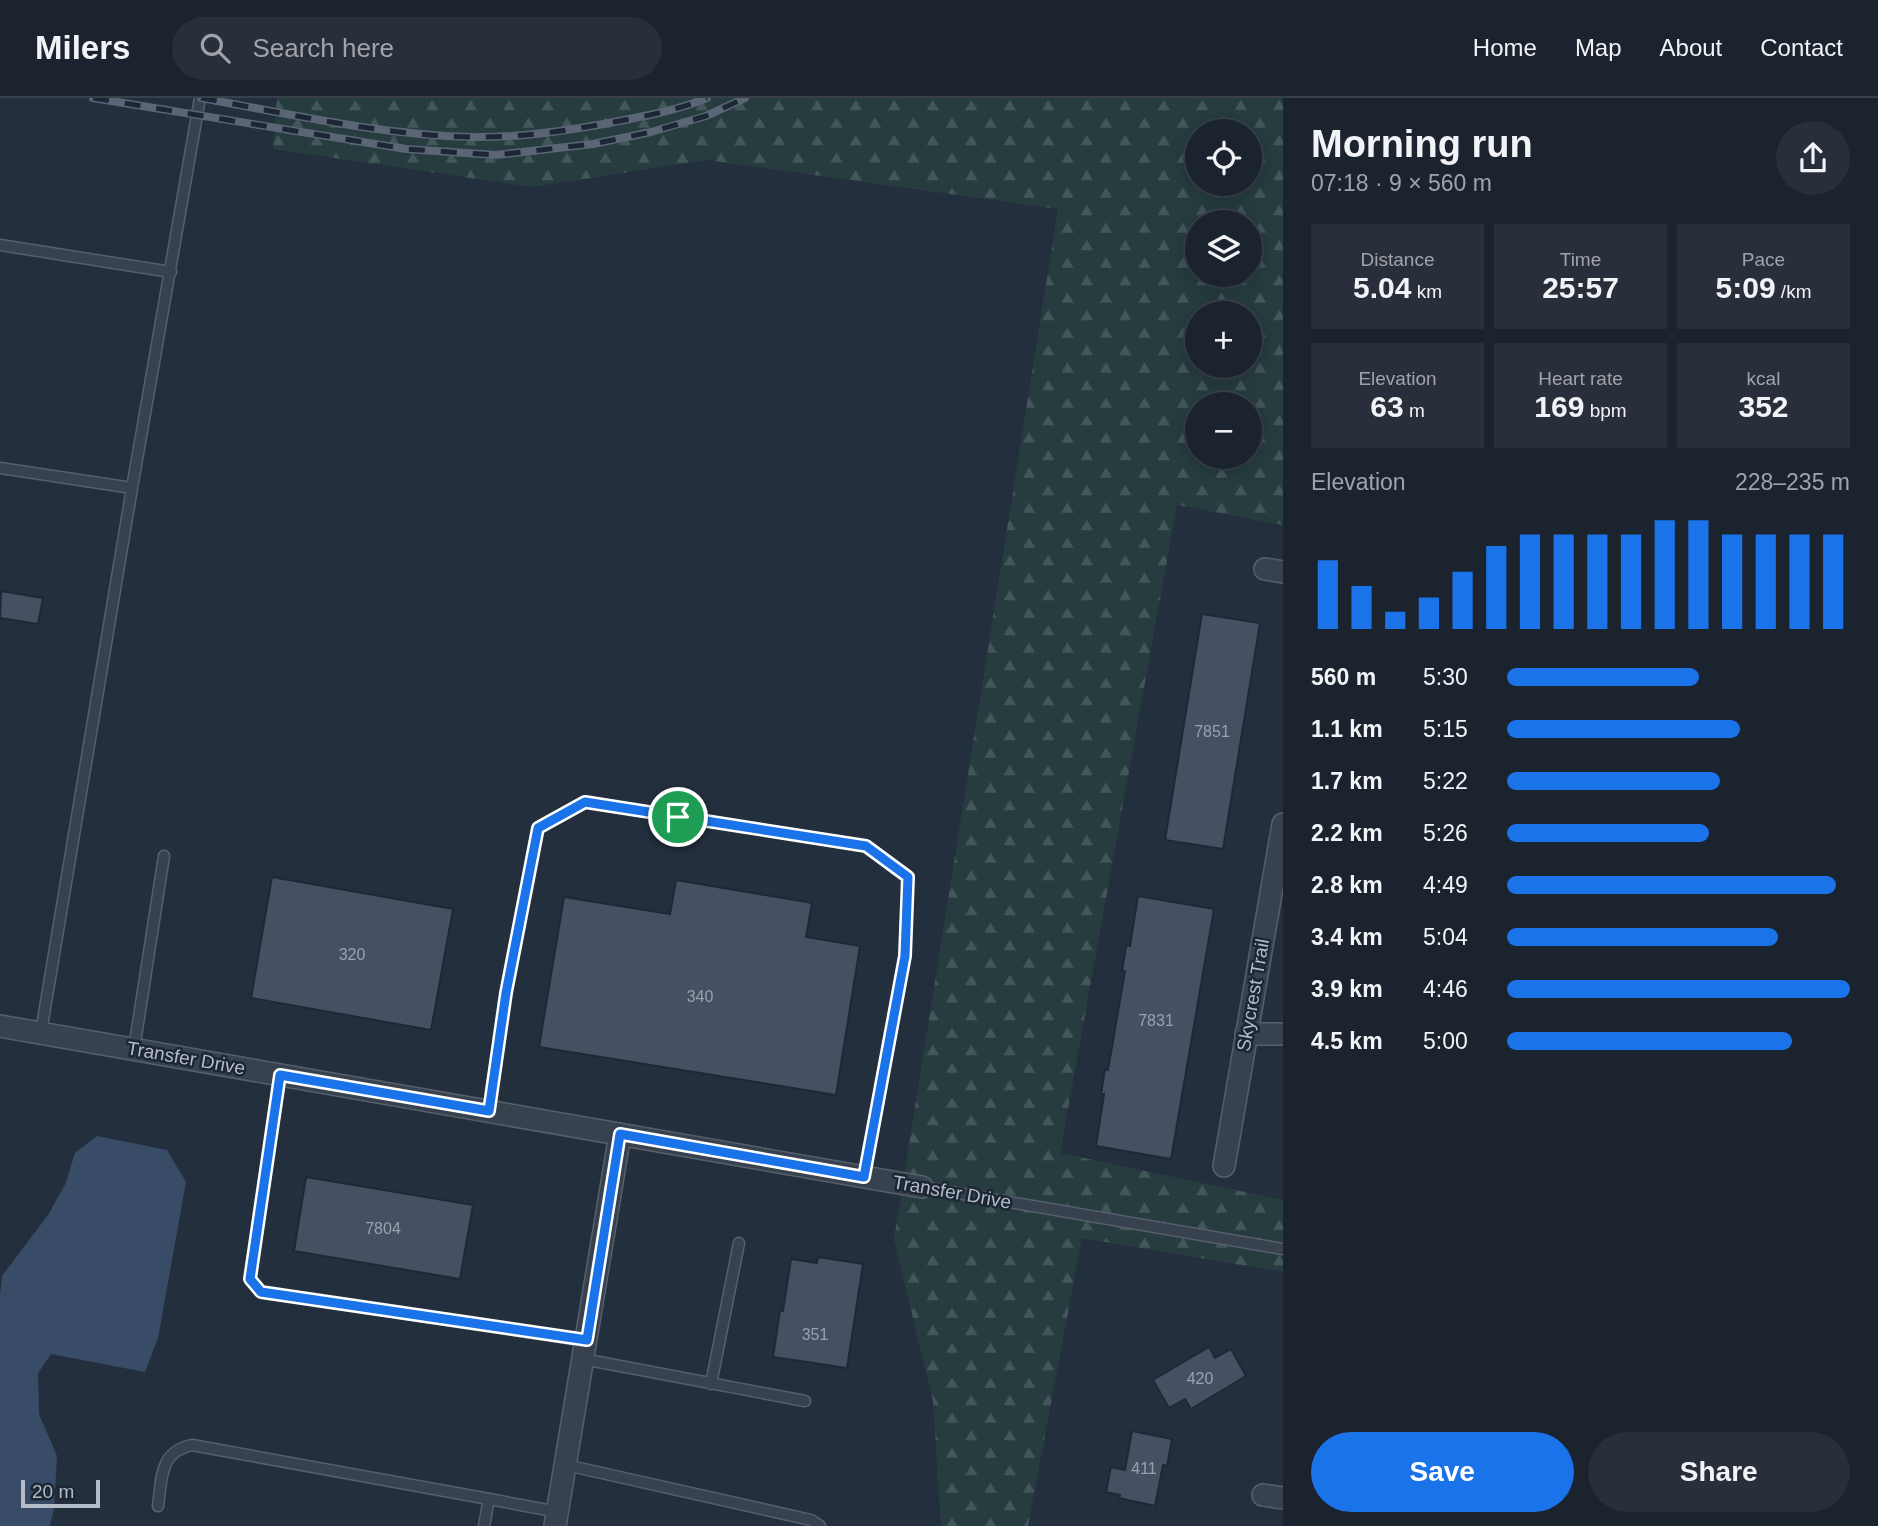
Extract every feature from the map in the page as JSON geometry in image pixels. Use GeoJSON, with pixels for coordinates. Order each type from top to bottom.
{"type":"FeatureCollection","features":[{"type":"Feature","properties":{"kind":"street","name":"Skycrest Trail"},"geometry":{"type":"LineString","coordinates":[[1224,1166],[1283,824]]}},
{"type":"Feature","properties":{"kind":"street","name":"Transfer Drive"},"geometry":{"type":"LineString","coordinates":[[0,1026],[922,1187]]}},
{"type":"Feature","properties":{"kind":"street"},"geometry":{"type":"LineString","coordinates":[[1246,1034],[1283,1034]]}},
{"type":"Feature","properties":{"kind":"street"},"geometry":{"type":"LineString","coordinates":[[556,1519],[620,1134]]}},
{"type":"Feature","properties":{"kind":"lane"},"geometry":{"type":"LineString","coordinates":[[41,1032],[200,98]]}},
{"type":"Feature","properties":{"kind":"lane"},"geometry":{"type":"LineString","coordinates":[[0,245],[171,272]]}},
{"type":"Feature","properties":{"kind":"lane"},"geometry":{"type":"LineString","coordinates":[[0,468],[132,488]]}},
{"type":"Feature","properties":{"kind":"lane"},"geometry":{"type":"LineString","coordinates":[[489,1111],[506,993],[538,828],[585,802],[866,846],[908,877],[905,956],[864,1177]]}},
{"type":"Feature","properties":{"kind":"lane"},"geometry":{"type":"LineString","coordinates":[[134,1049],[164,856]]}},
{"type":"Feature","properties":{"kind":"lane"},"geometry":{"type":"LineString","coordinates":[[280,1075],[250,1279],[261,1292],[585,1350],[711,1384],[805,1401]]}},
{"type":"Feature","properties":{"kind":"lane","name":"Transfer Drive"},"geometry":{"type":"LineString","coordinates":[[922,1187],[1283,1249]]}},
{"type":"Feature","properties":{"kind":"lane"},"geometry":{"type":"LineString","coordinates":[[711,1384],[739,1243]]}},
{"type":"Feature","properties":{"kind":"lane"},"geometry":{"type":"LineString","coordinates":[[158,1506],[167,1458],[178,1448],[192,1445],[489,1499],[556,1519]]}},
{"type":"Feature","properties":{"kind":"lane"},"geometry":{"type":"LineString","coordinates":[[566,1465],[811,1520],[820,1526]]}},
{"type":"Feature","properties":{"kind":"lane"},"geometry":{"type":"LineString","coordinates":[[484,1526],[489,1499]]}},
{"type":"Feature","properties":{"kind":"green space"},"geometry":{"type":"Polygon","coordinates":[[[277,98],[1283,98],[1283,525],[1177,505],[1060,1153],[1283,1200],[1283,1272],[1082,1238],[1028,1526],[941,1526],[933,1401],[894,1239],[1058,209],[707,160],[532,187],[273,149],[277,98]]]}},
{"type":"Feature","properties":{"kind":"water"},"geometry":{"type":"Polygon","coordinates":[[[97,1136],[167,1150],[186,1182],[158,1338],[145,1372],[51,1354],[38,1373],[39,1414],[57,1456],[54,1508],[50,1526],[0,1526],[2,1276],[48,1215],[65,1185],[75,1153],[97,1136]]]}},
{"type":"Feature","properties":{"kind":"building"},"geometry":{"type":"Polygon","coordinates":[[[1,591],[43,598],[38,624],[0,618],[1,591]]]}},
{"type":"Feature","properties":{"kind":"building"},"geometry":{"type":"Polygon","coordinates":[[[1202,614],[1260,623],[1223,849],[1165,840],[1202,614]]]}},
{"type":"Feature","properties":{"kind":"building"},"geometry":{"type":"Polygon","coordinates":[[[272,877],[453,909],[431,1030],[251,998],[272,877]]]}},
{"type":"Feature","properties":{"kind":"building"},"geometry":{"type":"Polygon","coordinates":[[[676,880],[812,903],[806,937],[860,946],[836,1095],[539,1047],[564,897],[670,914],[676,880]]]}},
{"type":"Feature","properties":{"kind":"building"},"geometry":{"type":"Polygon","coordinates":[[[1138,896],[1214,909],[1171,1159],[1096,1146],[1105,1069],[1108,1070],[1125,971],[1122,971],[1126,946],[1130,946],[1138,896]]]}},
{"type":"Feature","properties":{"kind":"building"},"geometry":{"type":"Polygon","coordinates":[[[306,1177],[473,1205],[460,1279],[294,1251],[306,1177]]]}},
{"type":"Feature","properties":{"kind":"building"},"geometry":{"type":"Polygon","coordinates":[[[818,1257],[863,1264],[847,1368],[773,1357],[791,1259],[817,1263],[818,1257]]]}},
{"type":"Feature","properties":{"kind":"building"},"geometry":{"type":"Polygon","coordinates":[[[1209,1347],[1215,1358],[1231,1349],[1246,1376],[1191,1409],[1185,1399],[1169,1408],[1153,1380],[1209,1347]]]}},
{"type":"Feature","properties":{"kind":"building"},"geometry":{"type":"Polygon","coordinates":[[[1132,1431],[1172,1439],[1167,1466],[1163,1465],[1155,1506],[1119,1498],[1120,1495],[1106,1492],[1111,1467],[1125,1470],[1132,1431]]]}},
{"type":"Feature","properties":{"kind":"railway"},"geometry":{"type":"LineString","coordinates":[[93,98],[406,149],[496,155],[593,144],[651,132],[706,116],[745,98]]}},
{"type":"Feature","properties":{"kind":"railway"},"geometry":{"type":"LineString","coordinates":[[201,98],[369,128],[471,137],[542,133],[596,125],[662,112],[707,98]]}},
{"type":"Feature","properties":{"kind":"route"},"geometry":{"type":"LineString","coordinates":[[585,802],[678,817],[866,846],[908,877],[905,956],[864,1177],[620,1134],[587,1340],[261,1292],[250,1279],[280,1075],[489,1111],[506,993],[538,828],[585,802]]}}]}
